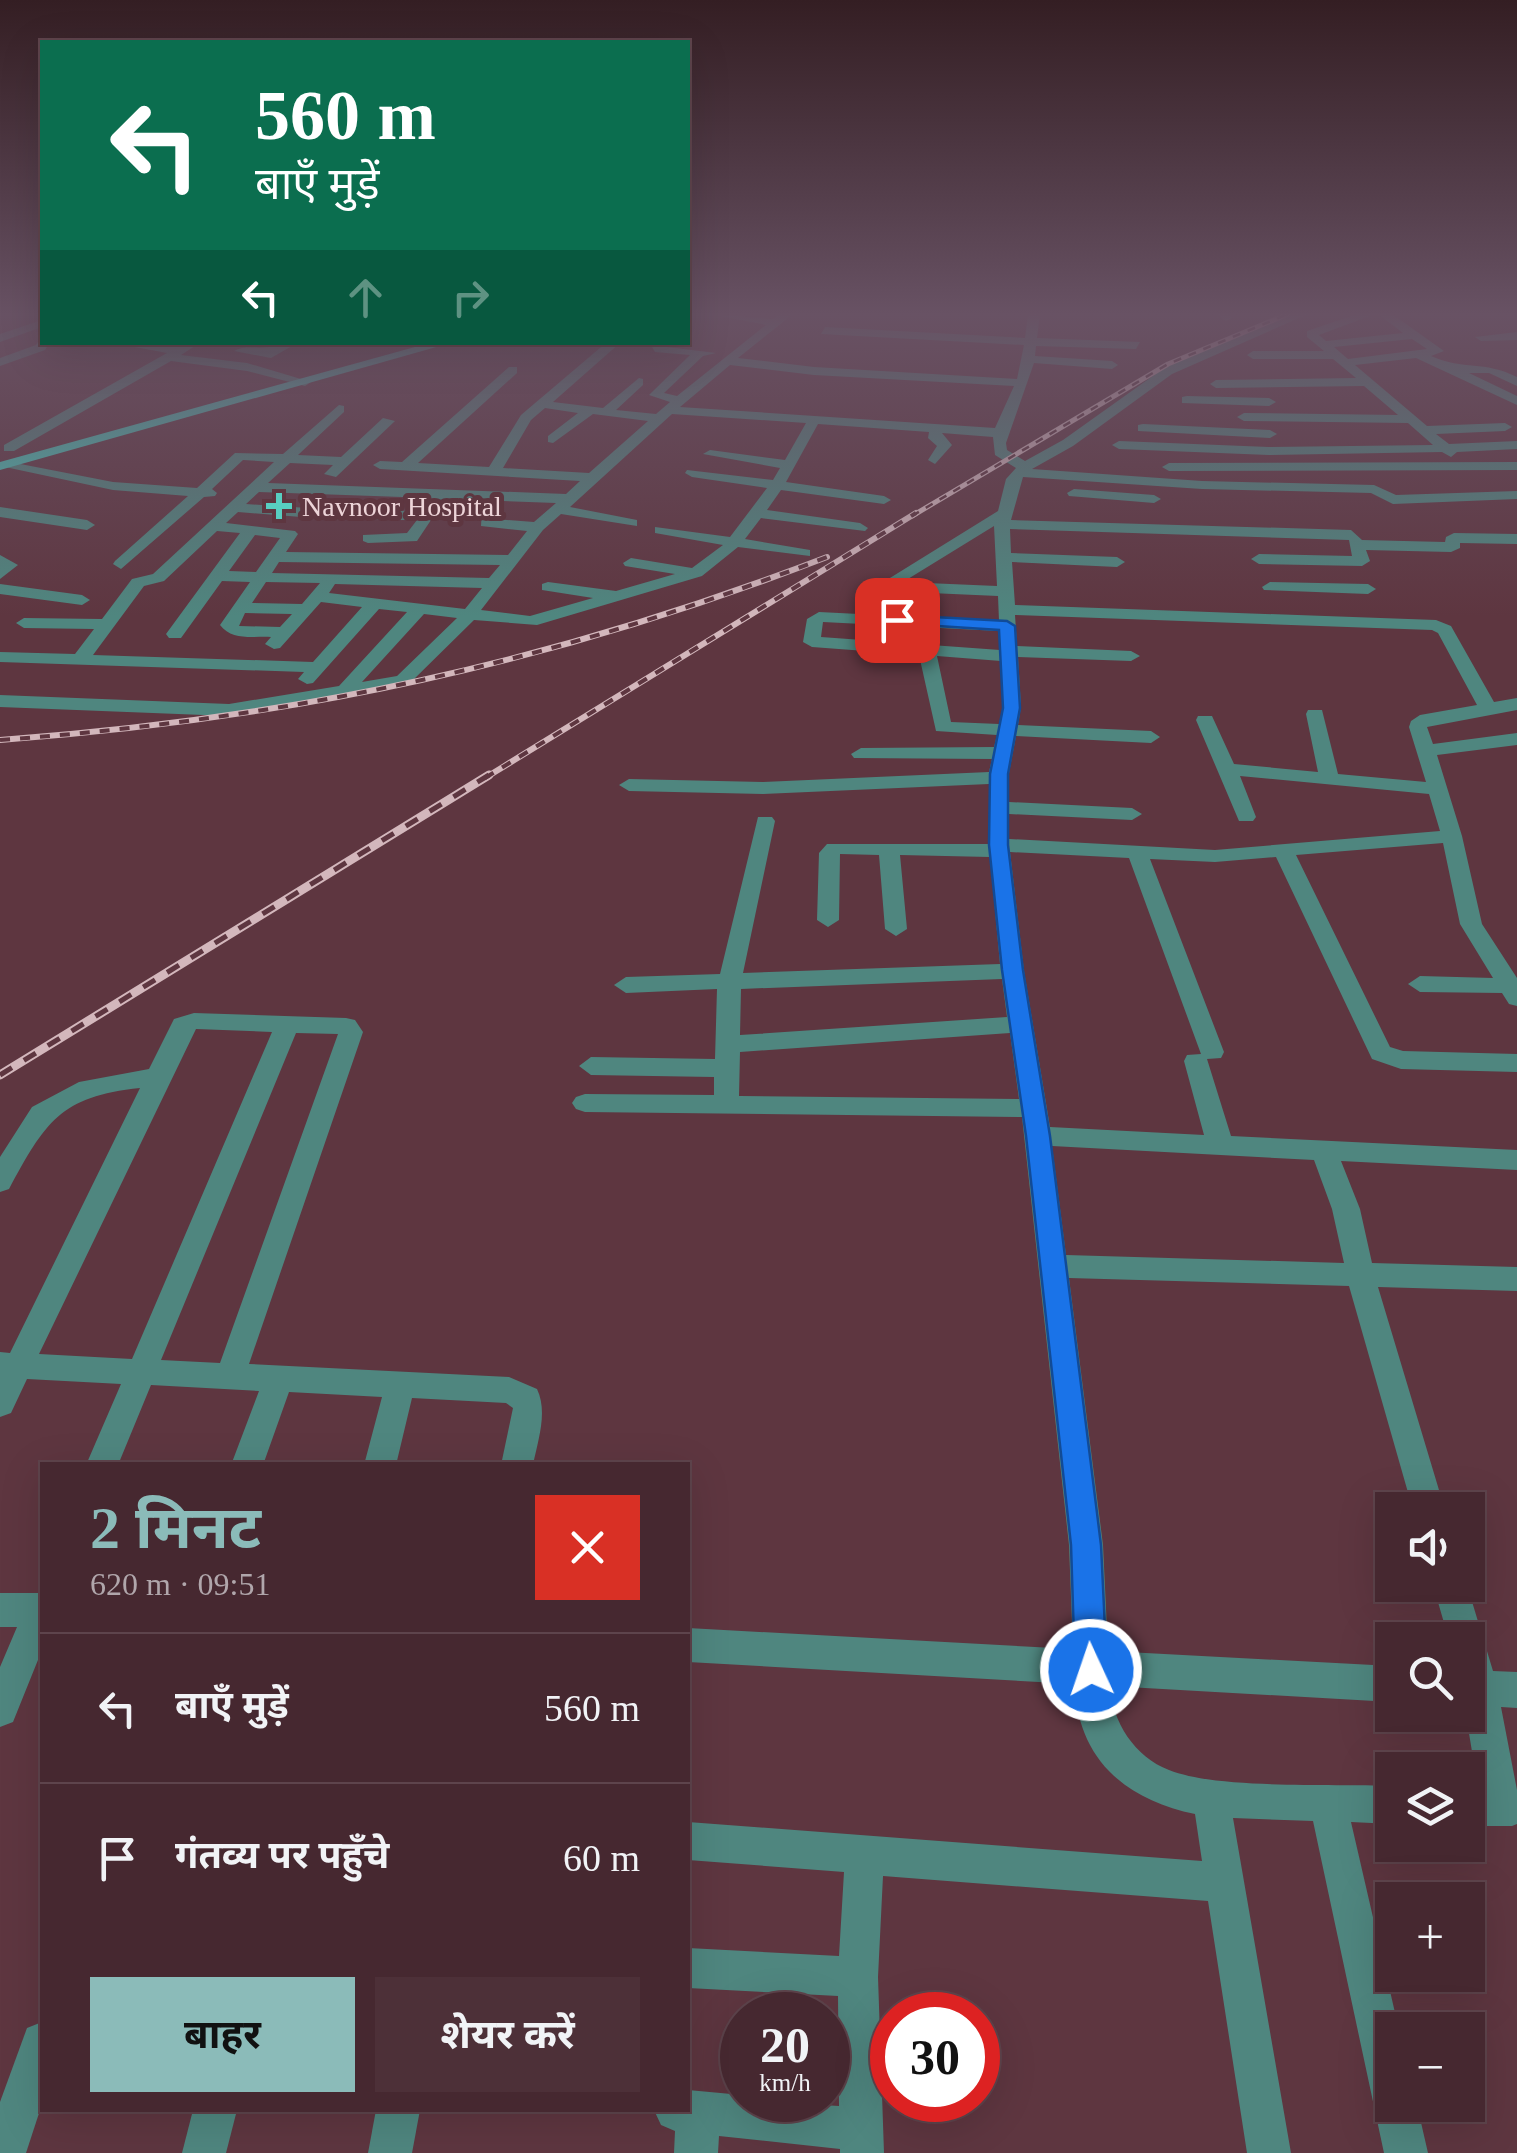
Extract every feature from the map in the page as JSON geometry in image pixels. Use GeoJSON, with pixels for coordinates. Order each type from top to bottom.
{"type":"FeatureCollection","features":[{"type":"Feature","properties":{"kind":"main road"},"geometry":{"type":"LineString","coordinates":[[40,455],[187,414]]}},
{"type":"Feature","properties":{"kind":"street"},"geometry":{"type":"LineString","coordinates":[[5,456],[74,414]]}},
{"type":"Feature","properties":{"kind":"street"},"geometry":{"type":"LineString","coordinates":[[80,660],[138,582],[158,578],[333,414]]}},
{"type":"Feature","properties":{"kind":"street"},"geometry":{"type":"LineString","coordinates":[[406,466],[463,414]]}},
{"type":"Feature","properties":{"kind":"street"},"geometry":{"type":"LineString","coordinates":[[494,470],[530,414]]}},
{"type":"Feature","properties":{"kind":"street"},"geometry":{"type":"LineString","coordinates":[[553,439],[584,414]]}},
{"type":"Feature","properties":{"kind":"street"},"geometry":{"type":"LineString","coordinates":[[0,701],[229,710],[386,685],[410,676],[468,616],[508,560],[538,527],[665,414]]}},
{"type":"Feature","properties":{"kind":"street"},"geometry":{"type":"LineString","coordinates":[[734,414],[1000,433]]}},
{"type":"Feature","properties":{"kind":"street"},"geometry":{"type":"LineString","coordinates":[[1008,414],[1000,433],[1000,452],[1021,470],[1202,485],[1374,489],[1398,500],[1517,495]]}},
{"type":"Feature","properties":{"kind":"street"},"geometry":{"type":"LineString","coordinates":[[1107,414],[1021,470],[1010,488],[1003,533],[1012,708],[997,808],[1012,970],[1038,1136],[1086,1545],[1091,1670],[1103,1731],[1129,1768],[1165,1789],[1211,1798],[1375,1805]]}},
{"type":"Feature","properties":{"kind":"street"},"geometry":{"type":"LineString","coordinates":[[1245,414],[1409,419]]}},
{"type":"Feature","properties":{"kind":"street"},"geometry":{"type":"LineString","coordinates":[[1404,414],[1517,510]]}},
{"type":"Feature","properties":{"kind":"street"},"geometry":{"type":"LineString","coordinates":[[240,608],[374,604],[531,621],[696,573],[714,563],[756,513],[791,465],[814,420]]}},
{"type":"Feature","properties":{"kind":"street"},"geometry":{"type":"LineString","coordinates":[[314,492],[388,421]]}},
{"type":"Feature","properties":{"kind":"street"},"geometry":{"type":"LineString","coordinates":[[1308,434],[1505,427]]}},
{"type":"Feature","properties":{"kind":"street"},"geometry":{"type":"LineString","coordinates":[[1143,428],[1290,434]]}},
{"type":"Feature","properties":{"kind":"street"},"geometry":{"type":"LineString","coordinates":[[935,460],[945,444],[935,438],[936,429]]}},
{"type":"Feature","properties":{"kind":"street"},"geometry":{"type":"LineString","coordinates":[[1120,444],[1225,450],[1517,446]]}},
{"type":"Feature","properties":{"kind":"street"},"geometry":{"type":"LineString","coordinates":[[710,454],[791,465]]}},
{"type":"Feature","properties":{"kind":"street"},"geometry":{"type":"LineString","coordinates":[[5,456],[40,455]]}},
{"type":"Feature","properties":{"kind":"street"},"geometry":{"type":"LineString","coordinates":[[5,456],[113,486],[244,496],[339,516]]}},
{"type":"Feature","properties":{"kind":"street"},"geometry":{"type":"LineString","coordinates":[[120,564],[240,456],[342,462]]}},
{"type":"Feature","properties":{"kind":"street"},"geometry":{"type":"LineString","coordinates":[[380,464],[594,478]]}},
{"type":"Feature","properties":{"kind":"street"},"geometry":{"type":"LineString","coordinates":[[1154,466],[1517,466]]}},
{"type":"Feature","properties":{"kind":"street"},"geometry":{"type":"LineString","coordinates":[[692,473],[884,500]]}},
{"type":"Feature","properties":{"kind":"street"},"geometry":{"type":"LineString","coordinates":[[1010,488],[1046,491]]}},
{"type":"Feature","properties":{"kind":"street"},"geometry":{"type":"LineString","coordinates":[[244,496],[314,492],[441,494],[565,504],[632,523]]}},
{"type":"Feature","properties":{"kind":"street"},"geometry":{"type":"LineString","coordinates":[[1064,493],[1231,502]]}},
{"type":"Feature","properties":{"kind":"street"},"geometry":{"type":"LineString","coordinates":[[368,538],[412,538],[441,494]]}},
{"type":"Feature","properties":{"kind":"street"},"geometry":{"type":"LineString","coordinates":[[0,512],[87,525]]}},
{"type":"Feature","properties":{"kind":"street"},"geometry":{"type":"LineString","coordinates":[[487,512],[486,523],[538,527]]}},
{"type":"Feature","properties":{"kind":"street"},"geometry":{"type":"LineString","coordinates":[[756,513],[860,528]]}},
{"type":"Feature","properties":{"kind":"street"},"geometry":{"type":"LineString","coordinates":[[379,515],[428,515]]}},
{"type":"Feature","properties":{"kind":"street"},"geometry":{"type":"LineString","coordinates":[[1259,558],[1362,561],[1344,519]]}},
{"type":"Feature","properties":{"kind":"street"},"geometry":{"type":"LineString","coordinates":[[212,526],[290,534],[229,626],[231,630],[286,632]]}},
{"type":"Feature","properties":{"kind":"street"},"geometry":{"type":"LineString","coordinates":[[660,530],[804,553]]}},
{"type":"Feature","properties":{"kind":"street"},"geometry":{"type":"LineString","coordinates":[[175,634],[250,532]]}},
{"type":"Feature","properties":{"kind":"street"},"geometry":{"type":"LineString","coordinates":[[1248,532],[1284,622]]}},
{"type":"Feature","properties":{"kind":"street"},"geometry":{"type":"LineString","coordinates":[[1131,656],[1007,627],[885,586],[1003,533],[1248,532],[1451,546],[1452,538],[1517,539]]}},
{"type":"Feature","properties":{"kind":"street"},"geometry":{"type":"LineString","coordinates":[[1003,533],[1218,544]]}},
{"type":"Feature","properties":{"kind":"street"},"geometry":{"type":"LineString","coordinates":[[1003,533],[1117,562]]}},
{"type":"Feature","properties":{"kind":"street"},"geometry":{"type":"LineString","coordinates":[[275,557],[508,560]]}},
{"type":"Feature","properties":{"kind":"street"},"geometry":{"type":"LineString","coordinates":[[0,560],[10,565],[0,574]]}},
{"type":"Feature","properties":{"kind":"street"},"geometry":{"type":"LineString","coordinates":[[631,563],[696,573]]}},
{"type":"Feature","properties":{"kind":"street"},"geometry":{"type":"LineString","coordinates":[[217,576],[492,582]]}},
{"type":"Feature","properties":{"kind":"street"},"geometry":{"type":"LineString","coordinates":[[256,664],[334,578]]}},
{"type":"Feature","properties":{"kind":"street"},"geometry":{"type":"LineString","coordinates":[[548,587],[621,596]]}},
{"type":"Feature","properties":{"kind":"street"},"geometry":{"type":"LineString","coordinates":[[1270,587],[1368,590]]}},
{"type":"Feature","properties":{"kind":"street"},"geometry":{"type":"LineString","coordinates":[[0,589],[82,600]]}},
{"type":"Feature","properties":{"kind":"street"},"geometry":{"type":"LineString","coordinates":[[288,701],[374,604]]}},
{"type":"Feature","properties":{"kind":"street"},"geometry":{"type":"LineString","coordinates":[[343,692],[418,610]]}},
{"type":"Feature","properties":{"kind":"street"},"geometry":{"type":"LineString","coordinates":[[1007,627],[928,651],[812,642],[815,619],[824,616],[1007,627],[1284,622],[1436,625],[1445,630],[1488,708]]}},
{"type":"Feature","properties":{"kind":"street"},"geometry":{"type":"LineString","coordinates":[[24,622],[108,624]]}},
{"type":"Feature","properties":{"kind":"street"},"geometry":{"type":"LineString","coordinates":[[928,651],[943,727],[1004,754]]}},
{"type":"Feature","properties":{"kind":"street"},"geometry":{"type":"LineString","coordinates":[[0,656],[318,668]]}},
{"type":"Feature","properties":{"kind":"street"},"geometry":{"type":"LineString","coordinates":[[1514,990],[1471,924],[1452,836],[1418,727],[1420,721],[1517,704]]}},
{"type":"Feature","properties":{"kind":"street"},"geometry":{"type":"LineString","coordinates":[[1315,714],[1329,779]]}},
{"type":"Feature","properties":{"kind":"street"},"geometry":{"type":"LineString","coordinates":[[1206,720],[1246,818]]}},
{"type":"Feature","properties":{"kind":"street"},"geometry":{"type":"LineString","coordinates":[[629,785],[763,788],[1151,737]]}},
{"type":"Feature","properties":{"kind":"street"},"geometry":{"type":"LineString","coordinates":[[1426,751],[1517,739]]}},
{"type":"Feature","properties":{"kind":"street"},"geometry":{"type":"LineString","coordinates":[[862,754],[1004,754]]}},
{"type":"Feature","properties":{"kind":"street"},"geometry":{"type":"LineString","coordinates":[[1227,769],[1436,788]]}},
{"type":"Feature","properties":{"kind":"street"},"geometry":{"type":"LineString","coordinates":[[997,808],[1132,814]]}},
{"type":"Feature","properties":{"kind":"street"},"geometry":{"type":"LineString","coordinates":[[726,1105],[729,984],[765,821]]}},
{"type":"Feature","properties":{"kind":"street"},"geometry":{"type":"LineString","coordinates":[[828,920],[831,850],[841,846],[1216,856],[1452,836]]}},
{"type":"Feature","properties":{"kind":"street"},"geometry":{"type":"LineString","coordinates":[[888,848],[896,929]]}},
{"type":"Feature","properties":{"kind":"street"},"geometry":{"type":"LineString","coordinates":[[1284,852],[1382,1054],[1402,1060],[1517,1063]]}},
{"type":"Feature","properties":{"kind":"street"},"geometry":{"type":"LineString","coordinates":[[1138,854],[1204,1056],[1220,1144]]}},
{"type":"Feature","properties":{"kind":"street"},"geometry":{"type":"LineString","coordinates":[[626,985],[729,984],[1012,970]]}},
{"type":"Feature","properties":{"kind":"street"},"geometry":{"type":"LineString","coordinates":[[1420,984],[1514,990]]}},
{"type":"Feature","properties":{"kind":"street"},"geometry":{"type":"LineString","coordinates":[[0,1404],[10,1366],[178,1034],[188,1023],[340,1024],[350,1028],[350,1032],[230,1376]]}},
{"type":"Feature","properties":{"kind":"street"},"geometry":{"type":"LineString","coordinates":[[103,1462],[288,1024]]}},
{"type":"Feature","properties":{"kind":"street"},"geometry":{"type":"LineString","coordinates":[[592,1066],[727,1056],[1021,1024]]}},
{"type":"Feature","properties":{"kind":"street"},"geometry":{"type":"LineString","coordinates":[[0,1182],[32,1124],[56,1105],[100,1082],[157,1078]]}},
{"type":"Feature","properties":{"kind":"street"},"geometry":{"type":"LineString","coordinates":[[585,1103],[1033,1108]]}},
{"type":"Feature","properties":{"kind":"street"},"geometry":{"type":"LineString","coordinates":[[1038,1136],[1517,1160]]}},
{"type":"Feature","properties":{"kind":"street"},"geometry":{"type":"LineString","coordinates":[[1323,1148],[1346,1209],[1360,1273],[1424,1492]]}},
{"type":"Feature","properties":{"kind":"street"},"geometry":{"type":"LineString","coordinates":[[1054,1266],[1517,1280]]}},
{"type":"Feature","properties":{"kind":"street"},"geometry":{"type":"LineString","coordinates":[[10,1366],[519,1393],[526,1398],[528,1408],[518,1462]]}},
{"type":"Feature","properties":{"kind":"street"},"geometry":{"type":"LineString","coordinates":[[248,1462],[279,1378]]}},
{"type":"Feature","properties":{"kind":"street"},"geometry":{"type":"LineString","coordinates":[[381,1462],[401,1384]]}},
{"type":"Feature","properties":{"kind":"street"},"geometry":{"type":"LineString","coordinates":[[0,1610],[40,1611]]}},
{"type":"Feature","properties":{"kind":"street"},"geometry":{"type":"LineString","coordinates":[[0,1709],[40,1616]]}},
{"type":"Feature","properties":{"kind":"street"},"geometry":{"type":"LineString","coordinates":[[690,1646],[1375,1683]]}},
{"type":"Feature","properties":{"kind":"street"},"geometry":{"type":"LineString","coordinates":[[1485,1688],[1517,1690]]}},
{"type":"Feature","properties":{"kind":"street"},"geometry":{"type":"LineString","coordinates":[[1482,1732],[1495,1807]]}},
{"type":"Feature","properties":{"kind":"street"},"geometry":{"type":"LineString","coordinates":[[1211,1798],[1269,2153]]}},
{"type":"Feature","properties":{"kind":"street"},"geometry":{"type":"LineString","coordinates":[[1328,1804],[1375,2016]]}},
{"type":"Feature","properties":{"kind":"street"},"geometry":{"type":"LineString","coordinates":[[690,1842],[1227,1883]]}},
{"type":"Feature","properties":{"kind":"street"},"geometry":{"type":"LineString","coordinates":[[690,2125],[862,2142],[858,1977],[864,1854]]}},
{"type":"Feature","properties":{"kind":"street"},"geometry":{"type":"LineString","coordinates":[[690,1968],[858,1977]]}},
{"type":"Feature","properties":{"kind":"street"},"geometry":{"type":"LineString","coordinates":[[4,2153],[40,2049]]}},
{"type":"Feature","properties":{"kind":"street"},"geometry":{"type":"LineString","coordinates":[[204,2153],[214,2112]]}},
{"type":"Feature","properties":{"kind":"street"},"geometry":{"type":"LineString","coordinates":[[390,2153],[398,2112]]}},
{"type":"Feature","properties":{"kind":"street"},"geometry":{"type":"LineString","coordinates":[[1399,2122],[1406,2153]]}},
{"type":"Feature","properties":{"kind":"railway"},"geometry":{"type":"LineString","coordinates":[[912,516],[1083,414]]}},
{"type":"Feature","properties":{"kind":"railway"},"geometry":{"type":"LineString","coordinates":[[485,778],[916,513]]}},
{"type":"Feature","properties":{"kind":"railway"},"geometry":{"type":"LineString","coordinates":[[0,740],[215,717],[420,680],[622,628],[827,557]]}},
{"type":"Feature","properties":{"kind":"railway"},"geometry":{"type":"LineString","coordinates":[[0,1075],[489,775]]}},
{"type":"Feature","properties":{"kind":"place","name":"Navnoor Hospital"},"geometry":{"type":"Point","coordinates":[279,506]}},
{"type":"Feature","properties":{"kind":"route"},"geometry":{"type":"LineString","coordinates":[[897,620],[1007,626],[1012,708],[999,774],[999,845],[1086,1545],[1091,1670]]}}]}
